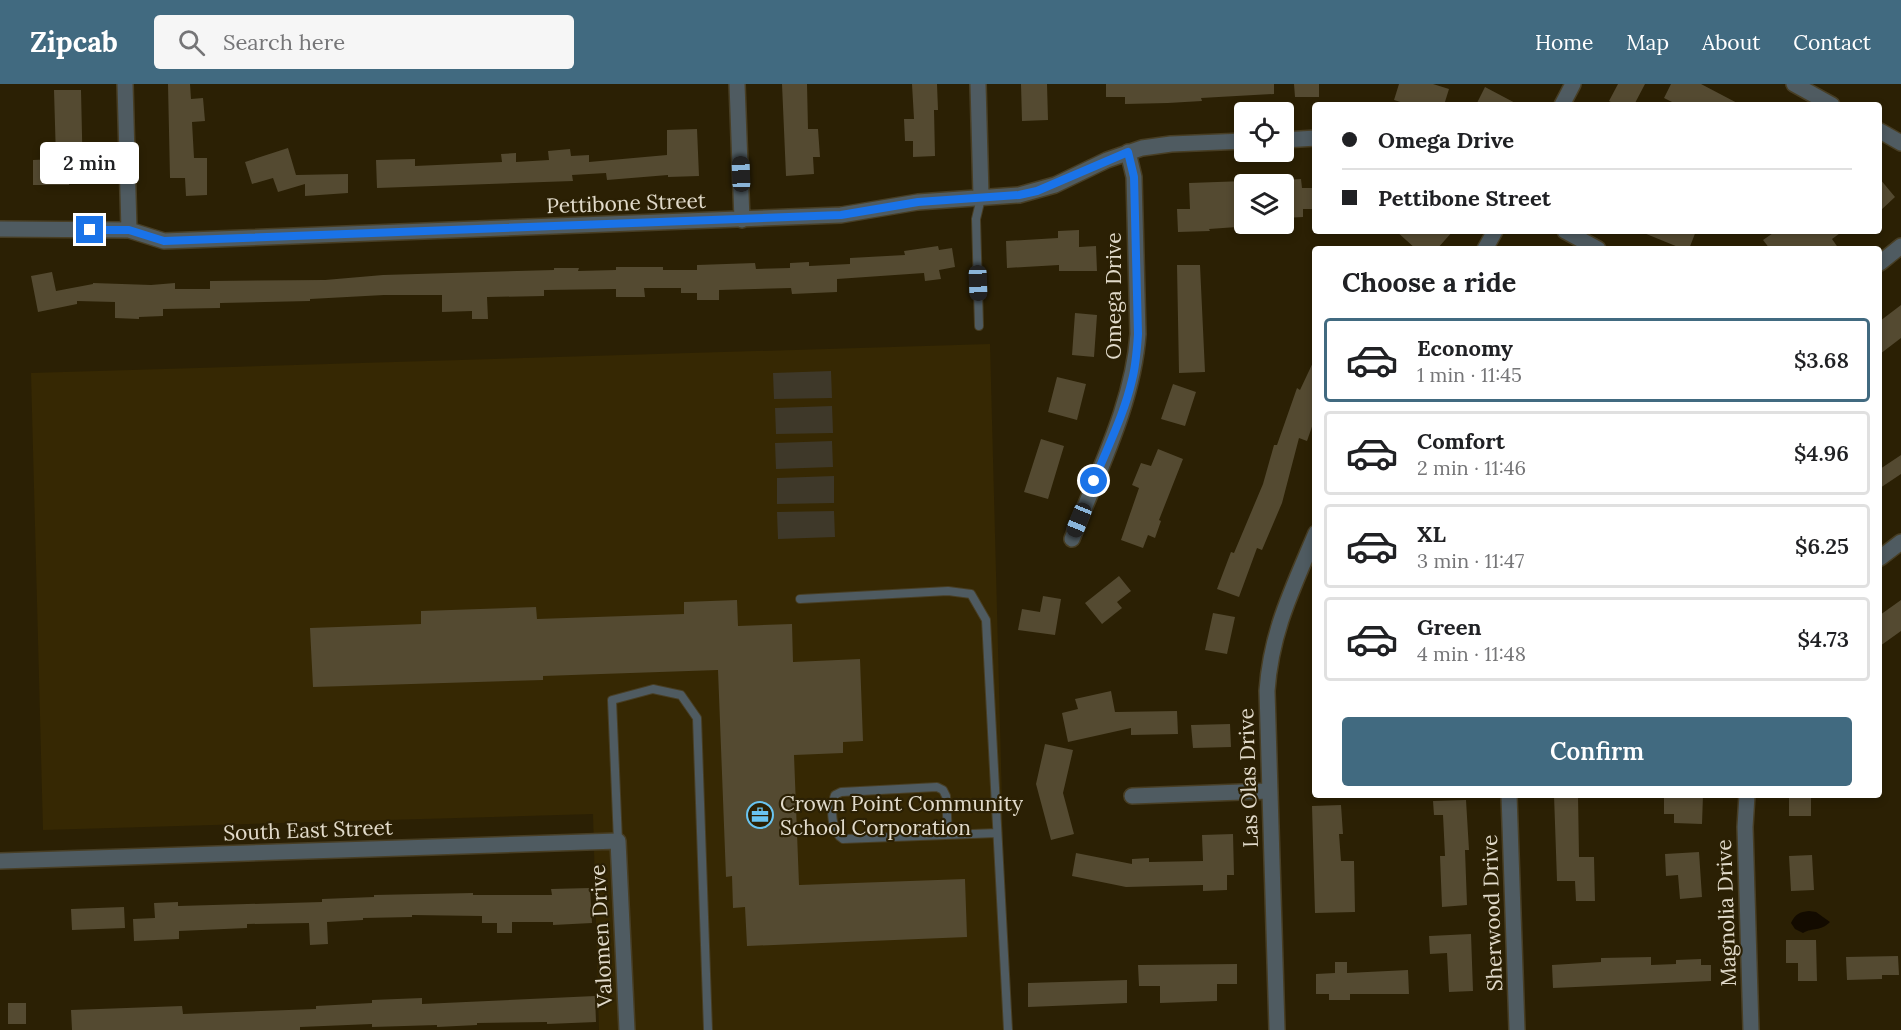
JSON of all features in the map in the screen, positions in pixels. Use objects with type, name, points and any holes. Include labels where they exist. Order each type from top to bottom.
[{"type":"street","points":[[125,84],[129,230]]},
{"type":"street","points":[[737,84],[742,220]]},
{"type":"street","points":[[978,84],[981,196]]},
{"type":"street","points":[[1564,102],[1573,84]]},
{"type":"street","points":[[1794,84],[1827,102]]},
{"type":"street","points":[[1882,132],[1901,143]]},
{"type":"street","points":[[1294,139],[1312,138]]},
{"type":"street","name":"Pettibone Street","points":[[0,229],[129,230],[164,241],[841,215],[918,202],[1019,195],[1037,191],[1128,152],[1157,145],[1234,142]]},
{"type":"street","name":"Omega Drive","points":[[1072,539],[1125,404],[1136,357],[1138,334],[1134,177],[1128,152]]},
{"type":"street","points":[[1570,234],[1592,246]]},
{"type":"street","points":[[1882,261],[1901,246]]},
{"type":"street","points":[[1882,556],[1901,542]]},
{"type":"street","name":"Las Olas Drive","points":[[1277,1030],[1267,691],[1269,665],[1281,618],[1312,543]]},
{"type":"street","points":[[1132,796],[1269,791]]},
{"type":"street","name":"Sherwood Drive","points":[[1509,798],[1517,1030]]},
{"type":"street","name":"Magnolia Drive","points":[[1747,798],[1745,826],[1751,1030]]},
{"type":"street","name":"South East Street","points":[[0,861],[618,841]]},
{"type":"street","name":"Valomen Drive","points":[[618,841],[627,1030]]},
{"type":"lane","points":[[980,326],[976,219],[981,196]]},
{"type":"lane","points":[[800,599],[948,591],[970,594],[986,620],[1008,1030]]},
{"type":"lane","points":[[618,841],[612,700],[653,688],[681,695],[697,718],[708,1030]]},
{"type":"lane","points":[[948,835],[946,796],[943,789],[937,787],[841,792],[835,795],[833,801],[834,830],[837,836],[843,839],[948,835],[998,833]]},
{"type":"shaded area","points":[[990,344],[1008,1030],[599,1030],[593,814],[43,830],[31,373]]},
{"type":"shaded area","points":[[831,371],[832,398],[774,399],[773,373]]},
{"type":"shaded area","points":[[832,406],[833,433],[776,434],[775,408]]},
{"type":"shaded area","points":[[832,441],[833,467],[776,469],[775,443]]},
{"type":"shaded area","points":[[834,476],[834,503],[777,504],[777,478]]},
{"type":"shaded area","points":[[834,511],[835,537],[778,539],[777,512]]},
{"type":"shaded area","points":[[1809,911],[1816,912],[1830,922],[1823,927],[1803,933],[1795,929],[1791,923],[1794,917]]},
{"type":"building","points":[[168,84],[190,84],[191,99],[203,98],[205,121],[192,122],[194,158],[207,158],[207,195],[186,196],[185,178],[170,178]]},
{"type":"building","points":[[782,84],[807,84],[808,129],[818,129],[820,157],[813,157],[814,174],[786,176]]},
{"type":"building","points":[[912,84],[937,84],[938,110],[934,110],[935,156],[913,157],[913,141],[905,141],[904,119],[914,119]]},
{"type":"building","points":[[1021,84],[1047,84],[1048,120],[1022,121]]},
{"type":"building","points":[[1106,84],[1274,84],[1274,94],[1201,98],[1202,101],[1125,104],[1125,97],[1106,97]]},
{"type":"building","points":[[1294,84],[1319,84],[1319,97],[1295,97]]},
{"type":"building","points":[[1399,84],[1433,84],[1449,89],[1445,102],[1394,100]]},
{"type":"building","points":[[1618,84],[1645,84],[1636,102],[1609,101]]},
{"type":"building","points":[[1671,84],[1701,84],[1735,102],[1672,102],[1664,98]]},
{"type":"building","points":[[1485,87],[1513,102],[1478,102]]},
{"type":"building","points":[[54,90],[81,90],[83,180],[69,180],[69,185],[33,185],[33,160],[56,159]]},
{"type":"building","points":[[697,129],[699,176],[668,177],[668,175],[607,180],[606,173],[572,175],[573,181],[377,188],[376,160],[415,159],[415,166],[502,162],[501,154],[516,153],[516,162],[549,160],[548,151],[570,149],[571,156],[589,155],[589,162],[667,155],[667,130]]},
{"type":"building","points":[[288,148],[296,175],[348,174],[348,193],[305,196],[305,184],[278,192],[273,178],[252,184],[245,162]]},
{"type":"building","points":[[1294,179],[1301,179],[1302,188],[1312,188],[1312,209],[1303,209],[1303,217],[1294,217]]},
{"type":"building","points":[[1234,181],[1234,227],[1178,232],[1177,209],[1190,209],[1189,183]]},
{"type":"building","points":[[1882,181],[1895,197],[1882,209]]},
{"type":"building","points":[[1079,230],[1079,247],[1096,246],[1097,271],[1059,271],[1059,265],[1007,268],[1006,241],[1058,238],[1058,231]]},
{"type":"building","points":[[1399,234],[1450,234],[1440,246],[1413,246]]},
{"type":"building","points":[[1646,234],[1695,234],[1690,246],[1676,246]]},
{"type":"building","points":[[1772,234],[1839,234],[1832,239],[1837,246],[1768,246],[1763,240]]},
{"type":"building","points":[[938,246],[939,250],[952,248],[955,267],[939,270],[941,279],[925,281],[924,273],[837,279],[837,292],[792,294],[791,288],[719,290],[719,300],[697,300],[697,293],[681,293],[681,288],[644,288],[645,297],[616,297],[616,289],[544,290],[544,296],[487,297],[488,319],[472,319],[472,311],[442,312],[442,295],[384,295],[310,299],[310,301],[220,303],[220,308],[163,309],[163,316],[139,317],[139,319],[115,318],[115,302],[77,301],[77,304],[38,312],[31,276],[52,272],[56,291],[93,283],[151,285],[175,283],[175,289],[210,289],[210,281],[325,280],[383,275],[554,270],[554,268],[579,268],[578,271],[616,270],[616,267],[697,270],[697,265],[755,263],[756,269],[790,268],[790,263],[809,262],[809,266],[850,264],[850,258],[905,255],[904,251]]},
{"type":"building","points":[[1177,265],[1200,265],[1205,372],[1179,373]]},
{"type":"building","points":[[1901,305],[1901,338],[1882,352],[1882,319]]},
{"type":"building","points":[[1075,313],[1097,315],[1094,357],[1072,355]]},
{"type":"building","points":[[1312,364],[1312,427],[1307,441],[1299,438],[1282,503],[1262,550],[1257,548],[1239,597],[1217,589],[1231,552],[1234,553],[1263,484],[1274,445],[1277,445],[1297,388],[1300,390]]},
{"type":"building","points":[[1057,377],[1086,384],[1077,420],[1048,412]]},
{"type":"building","points":[[1173,384],[1196,392],[1185,426],[1161,419]]},
{"type":"building","points":[[1041,439],[1064,446],[1048,499],[1024,492]]},
{"type":"building","points":[[1158,449],[1183,459],[1159,520],[1161,521],[1155,538],[1148,535],[1143,548],[1121,540],[1139,488],[1132,485],[1141,463],[1151,466]]},
{"type":"building","points":[[1901,455],[1901,474],[1882,487],[1882,468]]},
{"type":"building","points":[[1119,576],[1131,591],[1117,602],[1122,608],[1102,624],[1085,603]]},
{"type":"building","points":[[1043,596],[1061,599],[1055,635],[1018,630],[1022,609],[1040,612]]},
{"type":"building","name":"Crown Point Community School Corporation","points":[[737,600],[738,626],[792,624],[793,662],[860,659],[863,741],[843,742],[843,753],[794,755],[799,885],[965,879],[967,937],[747,946],[745,907],[733,908],[732,876],[726,877],[718,670],[543,676],[543,680],[313,687],[310,628],[421,624],[421,611],[536,607],[537,619],[684,614],[684,602]]},
{"type":"building","points":[[1901,600],[1901,631],[1882,645],[1882,614]]},
{"type":"building","points":[[1213,613],[1235,617],[1227,654],[1205,650]]},
{"type":"building","points":[[1111,691],[1115,712],[1177,711],[1178,734],[1131,735],[1131,728],[1068,742],[1062,713],[1078,709],[1075,699]]},
{"type":"building","points":[[1230,724],[1231,747],[1193,748],[1191,725]]},
{"type":"building","points":[[1045,744],[1073,750],[1063,793],[1074,834],[1051,840],[1036,784]]},
{"type":"building","points":[[1554,798],[1578,798],[1579,857],[1594,857],[1595,901],[1576,901],[1575,881],[1557,881]]},
{"type":"building","points":[[1664,798],[1703,798],[1702,824],[1674,823],[1674,814],[1664,814]]},
{"type":"building","points":[[1789,798],[1811,798],[1811,816],[1789,816]]},
{"type":"building","points":[[1466,800],[1469,850],[1465,850],[1467,905],[1442,907],[1440,856],[1445,856],[1443,815],[1434,815],[1433,801]]},
{"type":"building","points":[[1341,805],[1343,834],[1339,834],[1341,861],[1354,861],[1355,912],[1315,913],[1312,806]]},
{"type":"building","points":[[1233,834],[1234,875],[1227,875],[1227,890],[1203,891],[1203,885],[1126,887],[1072,876],[1076,853],[1132,864],[1132,859],[1149,858],[1149,862],[1203,861],[1202,835]]},
{"type":"building","points":[[1699,852],[1702,897],[1680,899],[1678,875],[1666,876],[1665,854]]},
{"type":"building","points":[[1812,855],[1814,890],[1791,891],[1789,856]]},
{"type":"building","points":[[590,888],[592,923],[553,925],[553,922],[512,922],[512,933],[497,933],[497,923],[482,923],[482,916],[412,915],[412,917],[363,918],[363,920],[327,922],[328,944],[310,945],[309,923],[247,924],[247,928],[179,931],[179,939],[134,941],[133,919],[155,918],[154,903],[178,902],[178,906],[322,902],[322,899],[374,897],[374,895],[473,893],[473,895],[552,895],[551,889]]},
{"type":"building","points":[[124,907],[125,928],[72,930],[71,909]]},
{"type":"building","points":[[1471,934],[1473,991],[1449,992],[1447,953],[1430,954],[1429,936]]},
{"type":"building","points":[[1786,940],[1816,940],[1817,981],[1798,981],[1798,963],[1786,963]]},
{"type":"building","points":[[1898,956],[1899,975],[1882,975],[1882,979],[1847,980],[1846,957]]},
{"type":"building","points":[[1651,957],[1651,965],[1676,964],[1676,960],[1701,959],[1701,965],[1711,965],[1711,981],[1553,988],[1552,965],[1601,962],[1601,958]]},
{"type":"building","points":[[1335,962],[1347,962],[1347,973],[1408,970],[1409,994],[1350,994],[1350,1000],[1329,1000],[1329,994],[1316,994],[1316,974],[1335,973]]},
{"type":"building","points":[[1237,964],[1237,984],[1217,984],[1217,1001],[1160,1003],[1160,986],[1139,986],[1138,965]]},
{"type":"building","points":[[1127,980],[1127,1003],[1028,1007],[1028,983]]},
{"type":"building","points":[[595,996],[596,1022],[477,1023],[477,1025],[437,1027],[437,1025],[372,1027],[372,1024],[300,1027],[300,1030],[72,1030],[71,1010],[182,1006],[183,1014],[316,1009],[316,1006],[372,1003],[372,1000],[422,998],[422,1004]]},
{"type":"building","points":[[8,1003],[26,1003],[26,1024],[8,1024]]},
{"type":"place","name":"Crown Point Community School Corporation","points":[[760,815]]},
{"type":"route","points":[[90,230],[129,230],[164,241],[841,215],[918,202],[1019,195],[1054,185],[1128,152],[1134,177],[1138,334],[1136,357],[1125,404],[1094,481]]}]
